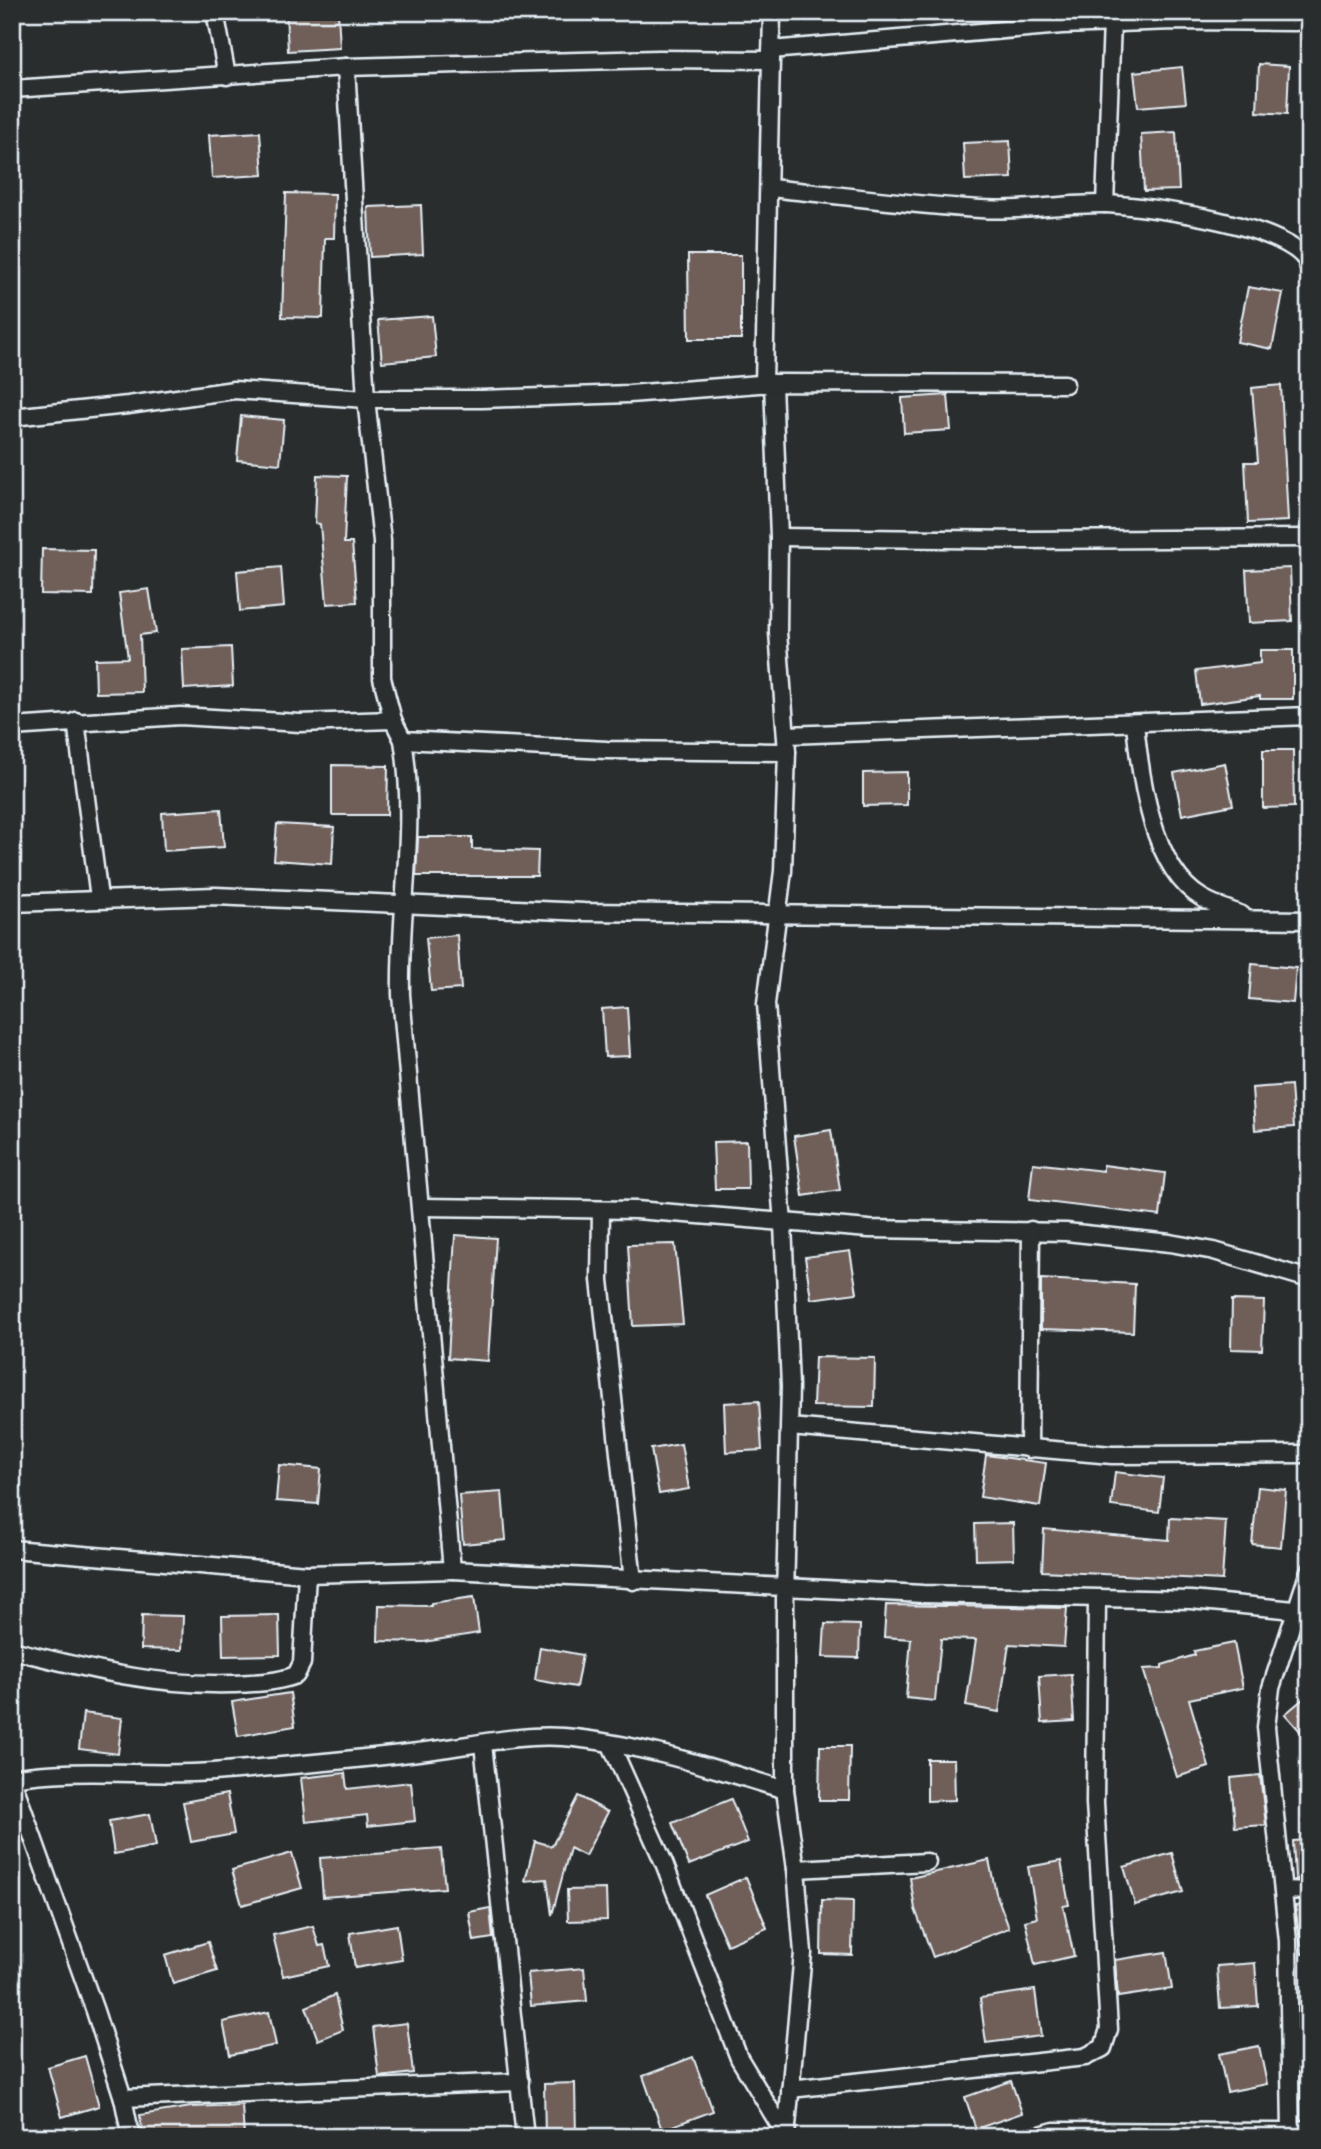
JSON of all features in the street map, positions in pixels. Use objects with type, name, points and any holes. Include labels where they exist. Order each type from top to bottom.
[{"type":"street","points":[[215,12],[227,76]]},
{"type":"street","points":[[772,12],[769,383],[779,537],[778,632],[787,735],[787,816],[766,1004],[783,1224],[790,1427],[785,1585],[785,1790],[796,1869],[803,1953],[786,2136]]},
{"type":"street","points":[[12,89],[346,67],[771,55],[1112,22],[1296,22]]},
{"type":"street","points":[[1105,204],[1112,22]]},
{"type":"street","points":[[346,67],[366,399],[382,541],[382,678],[393,720],[403,740],[410,793],[401,995],[452,1570]]},
{"type":"street","points":[[769,188],[988,209],[1105,204],[1161,208],[1205,217],[1280,241],[1308,263]]},
{"type":"street","points":[[12,417],[234,390],[366,399],[629,394],[769,383],[1065,384]]},
{"type":"street","points":[[779,537],[983,540],[1309,538]]},
{"type":"street","points":[[12,727],[180,716],[300,723],[393,720]]},
{"type":"street","points":[[787,735],[1309,716]]},
{"type":"street","points":[[76,721],[99,898]]},
{"type":"street","points":[[1135,723],[1138,757],[1153,821],[1169,863],[1184,884],[1201,898],[1250,919]]},
{"type":"street","points":[[403,740],[607,750],[787,752]]},
{"type":"street","points":[[12,903],[215,896],[584,912],[778,912],[1309,920]]},
{"type":"street","points":[[421,1208],[601,1210],[869,1229],[1031,1230],[1170,1243],[1214,1251],[1309,1279]]},
{"type":"street","points":[[601,1210],[600,1280],[633,1581]]},
{"type":"street","points":[[1029,1449],[1031,1230]]},
{"type":"street","points":[[790,1427],[1029,1449],[1140,1456],[1309,1454]]},
{"type":"street","points":[[12,1549],[307,1574],[452,1570],[923,1594],[1191,1600],[1294,1610]]},
{"type":"street","points":[[1291,2132],[1288,1941],[1266,1727],[1271,1688],[1294,1610],[1309,1571]]},
{"type":"street","points":[[12,1650],[151,1682],[197,1685],[282,1680],[296,1675],[302,1663],[307,1574]]},
{"type":"street","points":[[790,2089],[1085,2057],[1103,2048],[1109,2029],[1096,1803],[1097,1599]]},
{"type":"street","points":[[131,2137],[123,2098],[12,1778],[54,1773],[198,1773],[484,1744],[512,1737],[538,1736],[611,1745],[686,1761],[785,1790]]},
{"type":"street","points":[[484,1744],[525,2137]]},
{"type":"street","points":[[611,1745],[668,1873],[739,2058],[786,2136]]},
{"type":"street","points":[[796,1869],[927,1862]]},
{"type":"street","points":[[1283,1890],[1309,1892]]},
{"type":"street","points":[[123,2098],[520,2082]]},
{"type":"street","points":[[1032,2137],[1054,2132],[1291,2132],[1309,2128]]},
{"type":"building","points":[[286,12],[338,12],[340,48],[288,51]]},
{"type":"building","points":[[1259,64],[1289,66],[1287,114],[1257,112]]},
{"type":"building","points":[[1182,67],[1186,103],[1138,107],[1134,72]]},
{"type":"building","points":[[260,132],[263,175],[212,178],[209,135]]},
{"type":"building","points":[[1176,132],[1179,190],[1144,191],[1141,134]]},
{"type":"building","points":[[1010,141],[1012,178],[965,180],[963,143]]},
{"type":"building","points":[[286,193],[335,194],[334,238],[325,238],[323,318],[282,317]]},
{"type":"building","points":[[421,205],[423,254],[370,257],[368,207]]},
{"type":"building","points":[[688,255],[741,255],[741,339],[689,339]]},
{"type":"building","points":[[1248,287],[1283,293],[1272,349],[1237,342]]},
{"type":"building","points":[[432,316],[436,357],[382,362],[378,320]]},
{"type":"building","points":[[1281,385],[1288,521],[1248,523],[1245,462],[1258,462],[1252,388]]},
{"type":"building","points":[[948,395],[951,430],[904,433],[902,398]]},
{"type":"building","points":[[241,416],[284,420],[280,464],[237,460]]},
{"type":"building","points":[[317,475],[347,476],[344,543],[352,543],[357,602],[327,604],[320,524],[315,523]]},
{"type":"building","points":[[42,549],[94,550],[93,595],[41,594]]},
{"type":"building","points":[[281,567],[284,607],[240,611],[237,571]]},
{"type":"building","points":[[1290,568],[1292,621],[1249,623],[1246,570]]},
{"type":"building","points":[[149,589],[156,633],[140,635],[142,692],[96,693],[95,659],[128,658],[119,593]]},
{"type":"building","points":[[231,647],[233,686],[184,689],[182,649]]},
{"type":"building","points":[[1260,650],[1293,650],[1293,699],[1260,699],[1260,696],[1200,704],[1196,671],[1260,663]]},
{"type":"building","points":[[1263,750],[1293,750],[1294,807],[1263,808]]},
{"type":"building","points":[[1225,763],[1233,805],[1182,815],[1174,773]]},
{"type":"building","points":[[332,765],[388,766],[387,815],[332,815]]},
{"type":"building","points":[[907,772],[907,805],[863,806],[863,773]]},
{"type":"building","points":[[221,809],[224,847],[164,851],[162,813]]},
{"type":"building","points":[[277,824],[334,827],[332,864],[274,860]]},
{"type":"building","points":[[418,837],[472,837],[472,849],[538,851],[537,876],[416,876]]},
{"type":"building","points":[[457,935],[461,989],[431,991],[426,938]]},
{"type":"building","points":[[1252,964],[1296,968],[1293,1003],[1249,999]]},
{"type":"building","points":[[627,1007],[630,1056],[605,1057],[602,1009]]},
{"type":"building","points":[[1291,1085],[1294,1127],[1255,1130],[1252,1088]]},
{"type":"building","points":[[831,1130],[840,1190],[803,1196],[794,1136]]},
{"type":"building","points":[[747,1141],[748,1189],[715,1189],[713,1142]]},
{"type":"building","points":[[1033,1163],[1103,1171],[1103,1165],[1165,1173],[1160,1216],[1029,1200]]},
{"type":"building","points":[[455,1235],[496,1238],[488,1361],[448,1358]]},
{"type":"building","points":[[675,1244],[683,1324],[633,1326],[628,1245]]},
{"type":"building","points":[[850,1251],[857,1293],[811,1299],[805,1257]]},
{"type":"building","points":[[1041,1279],[1135,1284],[1133,1332],[1041,1329]]},
{"type":"building","points":[[1232,1300],[1264,1301],[1262,1350],[1231,1349]]},
{"type":"building","points":[[815,1357],[875,1358],[874,1407],[813,1406]]},
{"type":"building","points":[[759,1401],[762,1450],[726,1452],[724,1403]]},
{"type":"building","points":[[681,1444],[689,1489],[659,1494],[651,1449]]},
{"type":"building","points":[[986,1455],[1046,1463],[1040,1506],[980,1497]]},
{"type":"building","points":[[279,1465],[321,1469],[318,1504],[276,1501]]},
{"type":"building","points":[[1115,1472],[1163,1478],[1159,1512],[1111,1506]]},
{"type":"building","points":[[1258,1487],[1286,1490],[1281,1547],[1252,1544]]},
{"type":"building","points":[[502,1492],[506,1540],[463,1544],[459,1495]]},
{"type":"building","points":[[1170,1518],[1226,1521],[1222,1580],[1042,1571],[1044,1529],[1169,1540]]},
{"type":"building","points":[[1013,1523],[1014,1559],[976,1560],[975,1524]]},
{"type":"building","points":[[474,1597],[479,1633],[424,1642],[378,1641],[379,1605],[431,1606],[431,1603]]},
{"type":"building","points":[[886,1605],[1067,1608],[1064,1647],[1009,1644],[999,1712],[966,1706],[976,1640],[941,1639],[935,1701],[906,1698],[911,1639],[884,1637]]},
{"type":"building","points":[[142,1615],[183,1616],[182,1650],[141,1649]]},
{"type":"building","points":[[279,1615],[280,1655],[223,1656],[222,1616]]},
{"type":"building","points":[[825,1624],[860,1625],[859,1658],[823,1657]]},
{"type":"building","points":[[1234,1643],[1243,1688],[1189,1699],[1209,1767],[1177,1777],[1143,1669],[1162,1668],[1162,1665],[1195,1655],[1194,1651]]},
{"type":"building","points":[[540,1647],[582,1655],[576,1687],[535,1680]]},
{"type":"building","points":[[1071,1674],[1074,1721],[1042,1723],[1039,1676]]},
{"type":"building","points":[[290,1693],[295,1726],[238,1736],[232,1702]]},
{"type":"building","points":[[1309,1694],[1309,1741],[1285,1714]]},
{"type":"building","points":[[83,1713],[122,1718],[118,1754],[79,1749]]},
{"type":"building","points":[[820,1746],[850,1746],[849,1800],[819,1800]]},
{"type":"building","points":[[927,1759],[954,1759],[955,1800],[927,1801]]},
{"type":"building","points":[[345,1773],[347,1789],[411,1782],[415,1821],[368,1826],[367,1815],[306,1822],[301,1778]]},
{"type":"building","points":[[1260,1775],[1266,1825],[1235,1827],[1231,1778]]},
{"type":"building","points":[[227,1794],[234,1834],[191,1842],[183,1802]]},
{"type":"building","points":[[578,1796],[608,1812],[585,1856],[570,1848],[552,1915],[547,1879],[525,1881],[535,1841],[552,1846]]},
{"type":"building","points":[[731,1799],[748,1842],[689,1865],[672,1823]]},
{"type":"building","points":[[150,1814],[156,1846],[114,1854],[109,1821]]},
{"type":"building","points":[[1309,1840],[1309,1878],[1295,1879],[1293,1841]]},
{"type":"building","points":[[441,1849],[445,1888],[323,1897],[320,1858]]},
{"type":"building","points":[[292,1853],[302,1888],[242,1905],[232,1870]]},
{"type":"building","points":[[1172,1853],[1183,1892],[1135,1905],[1124,1867]]},
{"type":"building","points":[[989,1860],[996,1893],[1009,1928],[933,1957],[915,1909],[910,1878]]},
{"type":"building","points":[[1061,1861],[1069,1905],[1063,1906],[1074,1956],[1035,1965],[1025,1921],[1037,1918],[1028,1867]]},
{"type":"building","points":[[746,1877],[767,1928],[727,1945],[705,1895]]},
{"type":"building","points":[[606,1889],[607,1920],[568,1921],[567,1890]]},
{"type":"building","points":[[822,1900],[853,1901],[852,1955],[821,1954]]},
{"type":"building","points":[[1309,1904],[1309,1953],[1302,1954],[1295,1906]]},
{"type":"building","points":[[490,1908],[493,1938],[474,1941],[469,1912]]},
{"type":"building","points":[[397,1925],[402,1960],[355,1968],[350,1933]]},
{"type":"building","points":[[313,1926],[319,1946],[324,1945],[329,1966],[283,1976],[273,1935]]},
{"type":"building","points":[[208,1942],[217,1971],[173,1984],[165,1955]]},
{"type":"building","points":[[1166,1952],[1172,1989],[1118,1997],[1115,1960]]},
{"type":"building","points":[[1255,1963],[1258,2006],[1220,2008],[1217,1966]]},
{"type":"building","points":[[584,1968],[587,2001],[531,2006],[528,1973]]},
{"type":"building","points":[[1035,1990],[1041,2036],[986,2043],[980,1998]]},
{"type":"building","points":[[335,1995],[343,2030],[318,2040],[306,2007]]},
{"type":"building","points":[[269,2012],[276,2045],[230,2055],[223,2022]]},
{"type":"building","points":[[407,2023],[413,2073],[379,2077],[373,2027]]},
{"type":"building","points":[[1259,2046],[1267,2084],[1227,2092],[1219,2054]]},
{"type":"building","points":[[85,2056],[99,2106],[62,2117],[48,2067]]},
{"type":"building","points":[[693,2057],[713,2111],[662,2130],[643,2076]]},
{"type":"building","points":[[1011,2081],[1022,2113],[976,2129],[965,2097]]},
{"type":"building","points":[[575,2083],[576,2137],[545,2137],[544,2084]]},
{"type":"building","points":[[242,2105],[244,2137],[143,2137],[140,2115],[191,2107]]}]
